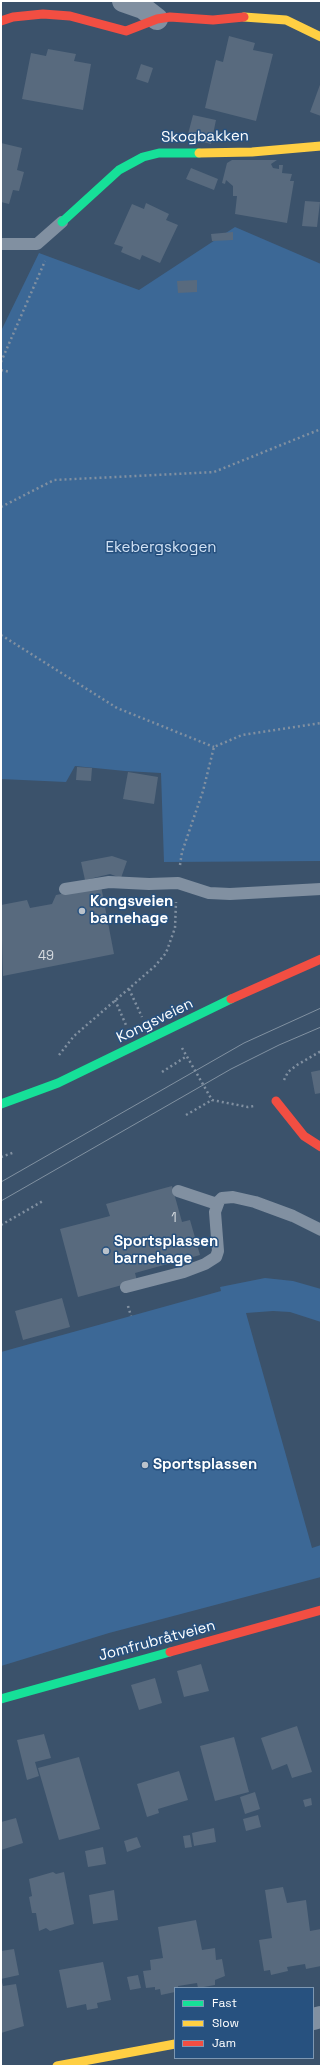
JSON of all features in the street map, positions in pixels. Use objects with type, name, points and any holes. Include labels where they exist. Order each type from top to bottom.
[{"type":"street","points":[[123,1],[142,8],[157,19]]},
{"type":"street","points":[[1,21],[13,17],[43,14],[70,16],[126,31],[157,19],[170,18],[213,20],[239,17],[264,17],[286,20],[321,37]]},
{"type":"street","name":"Skogbakken","points":[[62,222],[119,170],[143,157],[159,153],[252,152],[321,146]]},
{"type":"street","name":"Kongsveien","points":[[1,1104],[58,1084],[244,993],[321,959]]},
{"type":"street","points":[[276,1101],[304,1136],[321,1147]]},
{"type":"street","name":"Jomfrubråtveien","points":[[1,1699],[321,1610]]},
{"type":"street","points":[[57,2066],[174,2044]]},
{"type":"lane","name":"Skogbakken","points":[[1,244],[37,244],[62,222]]},
{"type":"lane","points":[[65,889],[109,882],[148,884],[178,883],[209,893],[230,894],[321,889]]},
{"type":"lane","points":[[178,1191],[217,1204]]},
{"type":"lane","points":[[126,1287],[184,1272],[205,1264],[216,1257],[218,1251],[216,1225],[217,1204],[222,1198],[227,1197],[255,1202],[293,1216],[321,1230]]},
{"type":"path","points":[[1,362],[46,260]]},
{"type":"path","points":[[1,370],[10,372]]},
{"type":"path","points":[[1,507],[54,480],[214,472],[321,429]]},
{"type":"path","points":[[1,635],[117,708],[214,747],[242,735],[321,723]]},
{"type":"path","points":[[55,1060],[74,1036],[129,989],[166,953],[172,941],[175,928],[182,852],[203,791],[214,747]]},
{"type":"path","points":[[129,989],[142,1018]]},
{"type":"path","points":[[116,1000],[127,1025]]},
{"type":"path","points":[[182,1047],[212,1100]]},
{"type":"path","points":[[186,1115],[212,1100],[248,1107],[276,1101],[288,1072],[321,1052]]},
{"type":"path","points":[[162,1072],[187,1056]]},
{"type":"path","points":[[1,1157],[15,1152]]},
{"type":"path","points":[[1,1224],[43,1201]]},
{"type":"green space","name":"Ekebergskogen","points":[[235,227],[321,264],[321,861],[164,862],[161,773],[75,766],[66,782],[1,779],[1,331],[39,253],[139,290]]},
{"type":"green space","name":"Sportsplassen","points":[[265,1278],[293,1281],[321,1289],[321,1322],[290,1312],[273,1311],[246,1313],[312,1548],[321,1545],[321,1577],[109,1633],[1,1666],[1,1352],[221,1291],[220,1287]]},
{"type":"building","points":[[229,36],[255,43],[253,50],[273,54],[256,121],[205,108],[216,60],[223,62]]},
{"type":"building","points":[[48,49],[76,54],[74,61],[91,64],[83,110],[22,99],[31,53],[46,56]]},
{"type":"building","points":[[141,64],[153,68],[148,83],[136,79]]},
{"type":"building","points":[[321,82],[321,116],[310,112]]},
{"type":"building","points":[[193,115],[216,120],[211,144],[187,138]]},
{"type":"building","points":[[1,143],[22,148],[17,170],[24,172],[19,191],[13,190],[9,204],[1,202]]},
{"type":"building","points":[[232,160],[277,160],[271,164],[273,168],[279,169],[279,165],[283,165],[282,173],[292,174],[290,181],[294,181],[287,223],[235,214],[237,196],[233,196],[233,186],[226,180],[225,184],[222,183],[227,163]]},
{"type":"building","points":[[191,168],[218,179],[214,190],[186,179]]},
{"type":"building","points":[[305,201],[320,202],[317,227],[302,226]]},
{"type":"building","points":[[146,203],[169,214],[166,220],[178,225],[160,263],[142,255],[140,260],[121,252],[123,247],[114,244],[132,204],[144,209]]},
{"type":"building","points":[[233,232],[233,240],[212,241],[211,234]]},
{"type":"building","points":[[197,280],[197,292],[178,293],[177,281]]},
{"type":"building","points":[[77,767],[92,768],[91,781],[76,780]]},
{"type":"building","points":[[128,772],[158,777],[154,804],[123,799]]},
{"type":"building","points":[[112,856],[127,861],[121,878],[110,874],[85,880],[81,862]]},
{"type":"building","points":[[101,886],[114,954],[3,976],[1,905],[27,900],[30,908],[52,904],[56,895]]},
{"type":"building","points":[[321,1070],[321,1093],[315,1094],[311,1072]]},
{"type":"building","points":[[172,1186],[182,1222],[190,1220],[200,1255],[135,1273],[137,1281],[78,1297],[60,1229],[110,1216],[106,1204]]},
{"type":"building","points":[[62,1298],[70,1327],[23,1340],[15,1311]]},
{"type":"building","points":[[201,1664],[209,1691],[184,1697],[177,1671]]},
{"type":"building","points":[[155,1678],[162,1703],[139,1710],[131,1685]]},
{"type":"building","points":[[297,1726],[312,1772],[292,1778],[287,1764],[272,1770],[261,1738]]},
{"type":"building","points":[[44,1734],[51,1758],[35,1762],[39,1776],[27,1780],[17,1740]]},
{"type":"building","points":[[234,1737],[249,1792],[215,1801],[200,1746]]},
{"type":"building","points":[[79,1757],[100,1829],[59,1840],[38,1768]]},
{"type":"building","points":[[179,1771],[188,1800],[158,1809],[159,1813],[147,1817],[137,1784]]},
{"type":"building","points":[[255,1792],[260,1809],[245,1814],[240,1797]]},
{"type":"building","points":[[311,1798],[312,1805],[305,1807],[303,1800]]},
{"type":"building","points":[[258,1815],[261,1827],[246,1831],[243,1819]]},
{"type":"building","points":[[16,1818],[23,1843],[1,1850],[1,1822]]},
{"type":"building","points":[[214,1828],[216,1842],[194,1846],[192,1833]]},
{"type":"building","points":[[190,1835],[192,1847],[185,1848],[183,1836]]},
{"type":"building","points":[[137,1837],[141,1847],[127,1852],[124,1841]]},
{"type":"building","points":[[103,1847],[106,1864],[88,1867],[85,1851]]},
{"type":"building","points":[[53,1872],[56,1874],[64,1872],[74,1924],[50,1931],[46,1928],[39,1931],[36,1913],[32,1913],[29,1897],[32,1896],[29,1879]]},
{"type":"building","points":[[283,1887],[287,1903],[306,1900],[310,1931],[321,1929],[321,1966],[306,1969],[305,1964],[287,1967],[288,1971],[271,1975],[270,1970],[264,1971],[259,1940],[272,1938],[265,1890]]},
{"type":"building","points":[[114,1890],[118,1920],[93,1924],[89,1895]]},
{"type":"building","points":[[196,1920],[202,1950],[215,1948],[216,1960],[222,1959],[225,1976],[215,1980],[215,1985],[198,1987],[197,1983],[178,1986],[174,1987],[174,1992],[161,1995],[160,1989],[155,1990],[155,1987],[146,1988],[143,1971],[151,1970],[150,1960],[163,1958],[158,1927]]},
{"type":"building","points":[[14,1949],[19,1975],[1,1979],[1,1951]]},
{"type":"building","points":[[103,1962],[111,2000],[97,2003],[98,2008],[87,2010],[86,2004],[67,2008],[59,1970]]},
{"type":"building","points":[[138,1975],[141,1988],[130,1990],[127,1977]]},
{"type":"building","points":[[1,1979],[3,1986],[16,1984],[24,2026],[1,2033]]},
{"type":"tram line","points":[[1,1182],[244,1043],[321,1008]]},
{"type":"tram line","points":[[1,1201],[231,1069],[279,1045],[321,1027]]},
{"type":"traffic: fast","points":[[62,222],[119,170],[143,157],[159,153],[199,153]]},
{"type":"traffic: fast","points":[[1,1104],[58,1083],[231,999]]},
{"type":"traffic: fast","points":[[1,1699],[170,1652]]},
{"type":"traffic: slow","points":[[244,17],[286,20],[321,37]]},
{"type":"traffic: slow","points":[[199,153],[252,152],[321,146]]},
{"type":"traffic: slow","points":[[57,2066],[174,2044]]},
{"type":"traffic: jam","points":[[1,21],[13,17],[43,14],[70,16],[126,31],[157,19],[170,17],[213,20],[244,17]]},
{"type":"traffic: jam","points":[[231,999],[321,959]]},
{"type":"traffic: jam","points":[[276,1101],[304,1136],[321,1147]]},
{"type":"traffic: jam","points":[[170,1652],[321,1610]]},
{"type":"place","name":"Kongsveien barnehage","points":[[82,911]]},
{"type":"place","name":"Sportsplassen barnehage","points":[[106,1251]]},
{"type":"place","name":"Sportsplassen","points":[[145,1465]]}]
